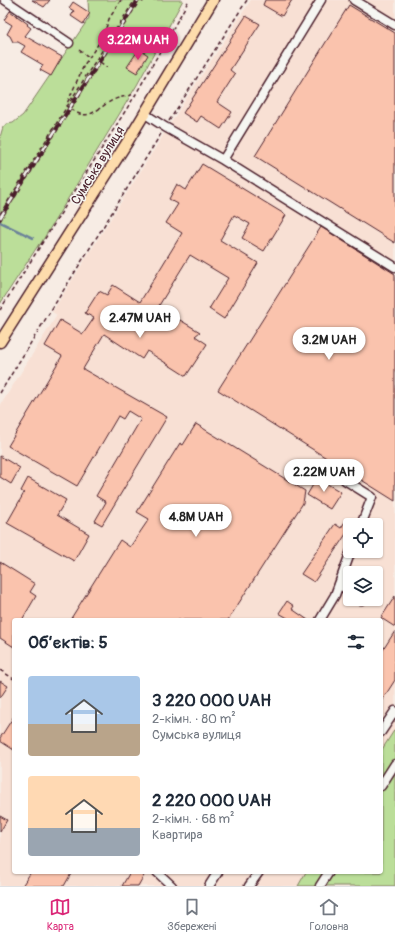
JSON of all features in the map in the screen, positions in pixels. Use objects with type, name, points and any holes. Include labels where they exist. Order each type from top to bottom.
[{"type":"main road","name":"Сумська вулиця","points":[[0,342],[144,114],[213,0]]},
{"type":"street","points":[[5,0],[69,42]]},
{"type":"street","points":[[223,160],[321,0]]},
{"type":"street","points":[[354,0],[395,25]]},
{"type":"street","points":[[144,114],[223,160],[395,267]]},
{"type":"street","points":[[345,480],[372,497],[364,518]]},
{"type":"street","points":[[324,618],[335,595],[349,558]]},
{"type":"street","points":[[339,584],[343,587]]},
{"type":"street","points":[[383,729],[395,711]]},
{"type":"street","points":[[383,783],[395,764]]},
{"type":"street","points":[[159,874],[172,886]]},
{"type":"street","points":[[209,886],[217,874]]},
{"type":"street","points":[[249,886],[258,874]]},
{"type":"street","points":[[320,886],[328,874]]},
{"type":"path","points":[[66,106],[75,84],[89,57],[103,37],[112,14],[121,0]]},
{"type":"path","points":[[0,214],[66,106],[135,0]]},
{"type":"path","points":[[0,221],[140,0],[145,3]]},
{"type":"path","points":[[0,310],[136,94],[189,0]]},
{"type":"path","points":[[0,393],[165,127],[247,0]]},
{"type":"path","points":[[79,50],[89,57]]},
{"type":"path","points":[[100,62],[107,67]]},
{"type":"path","points":[[66,106],[75,114],[90,114],[113,100],[136,94]]},
{"type":"path","points":[[0,670],[12,678]]},
{"type":"shaded area","points":[[251,0],[395,0],[395,796],[383,816],[383,618],[12,618],[12,874],[347,874],[339,886],[0,886],[0,406],[57,315],[52,312],[186,99]]},
{"type":"green space","points":[[88,0],[183,0],[137,85],[38,248],[39,244],[0,304],[0,137],[3,127],[7,124],[13,123],[23,115],[89,18]]},
{"type":"green space","points":[[395,729],[395,886],[298,886],[305,874],[383,874],[383,748]]},
{"type":"building","points":[[32,0],[50,0],[44,7]]},
{"type":"building","points":[[265,0],[292,0],[282,16],[263,5]]},
{"type":"building","points":[[73,2],[90,13],[83,24],[71,16],[74,11],[69,8]]},
{"type":"building","points":[[349,5],[395,33],[395,243],[255,156]]},
{"type":"building","points":[[10,11],[28,24],[27,25],[31,28],[25,36],[62,57],[51,76],[40,70],[43,65],[21,52],[25,46],[18,42],[13,42],[7,34],[12,25],[4,20]]},
{"type":"building","points":[[246,16],[260,24],[230,70],[235,74],[217,102],[232,112],[221,129],[201,116],[197,122],[183,113]]},
{"type":"building","points":[[139,49],[148,55],[137,73],[127,67]]},
{"type":"building","points":[[202,164],[286,215],[264,251],[242,238],[250,224],[234,215],[220,240],[258,263],[224,319],[209,309],[228,278],[190,255],[155,312],[173,323],[177,324],[180,320],[200,332],[195,336],[207,344],[186,376],[147,351],[142,359],[104,334],[83,369],[167,417],[102,525],[95,521],[106,502],[96,496],[141,419],[128,411],[123,419],[118,416],[77,486],[8,446],[62,356],[45,346],[60,320],[83,334],[94,318],[85,313],[99,291],[107,295],[113,285],[140,302],[182,233],[166,223],[178,204],[169,199],[177,184],[186,190]]},
{"type":"building","points":[[321,227],[395,274],[395,501],[218,390]]},
{"type":"building","points":[[196,424],[305,491],[303,503],[229,618],[71,618],[120,540],[130,547],[149,519],[137,512],[180,443],[183,445]]},
{"type":"building","points":[[0,456],[20,468],[11,484],[0,477]]},
{"type":"building","points":[[28,478],[66,500],[57,515],[89,534],[74,561],[7,523],[24,493],[21,491]]},
{"type":"building","points":[[317,478],[341,492],[330,509],[307,495]]},
{"type":"building","points":[[335,524],[341,528],[343,525],[343,538],[314,582],[301,574]]},
{"type":"building","points":[[0,562],[35,584],[30,592],[36,596],[23,618],[12,618],[12,646],[0,638]]},
{"type":"building","points":[[395,596],[395,627],[381,618]]},
{"type":"building","points":[[287,601],[294,606],[292,609],[305,618],[288,618],[279,613]]},
{"type":"building","points":[[395,631],[395,680],[383,699],[383,650]]},
{"type":"building","points":[[0,681],[8,686],[0,698]]},
{"type":"building","points":[[12,719],[12,749],[0,741],[0,738]]},
{"type":"building","points":[[0,816],[7,820],[0,832]]},
{"type":"building","points":[[30,874],[71,874],[64,886],[22,886]]},
{"type":"building","points":[[129,874],[145,874],[138,886],[122,886]]},
{"type":"waterway","points":[[0,222],[33,238]]},
{"type":"railway","points":[[0,218],[138,0]]}]
